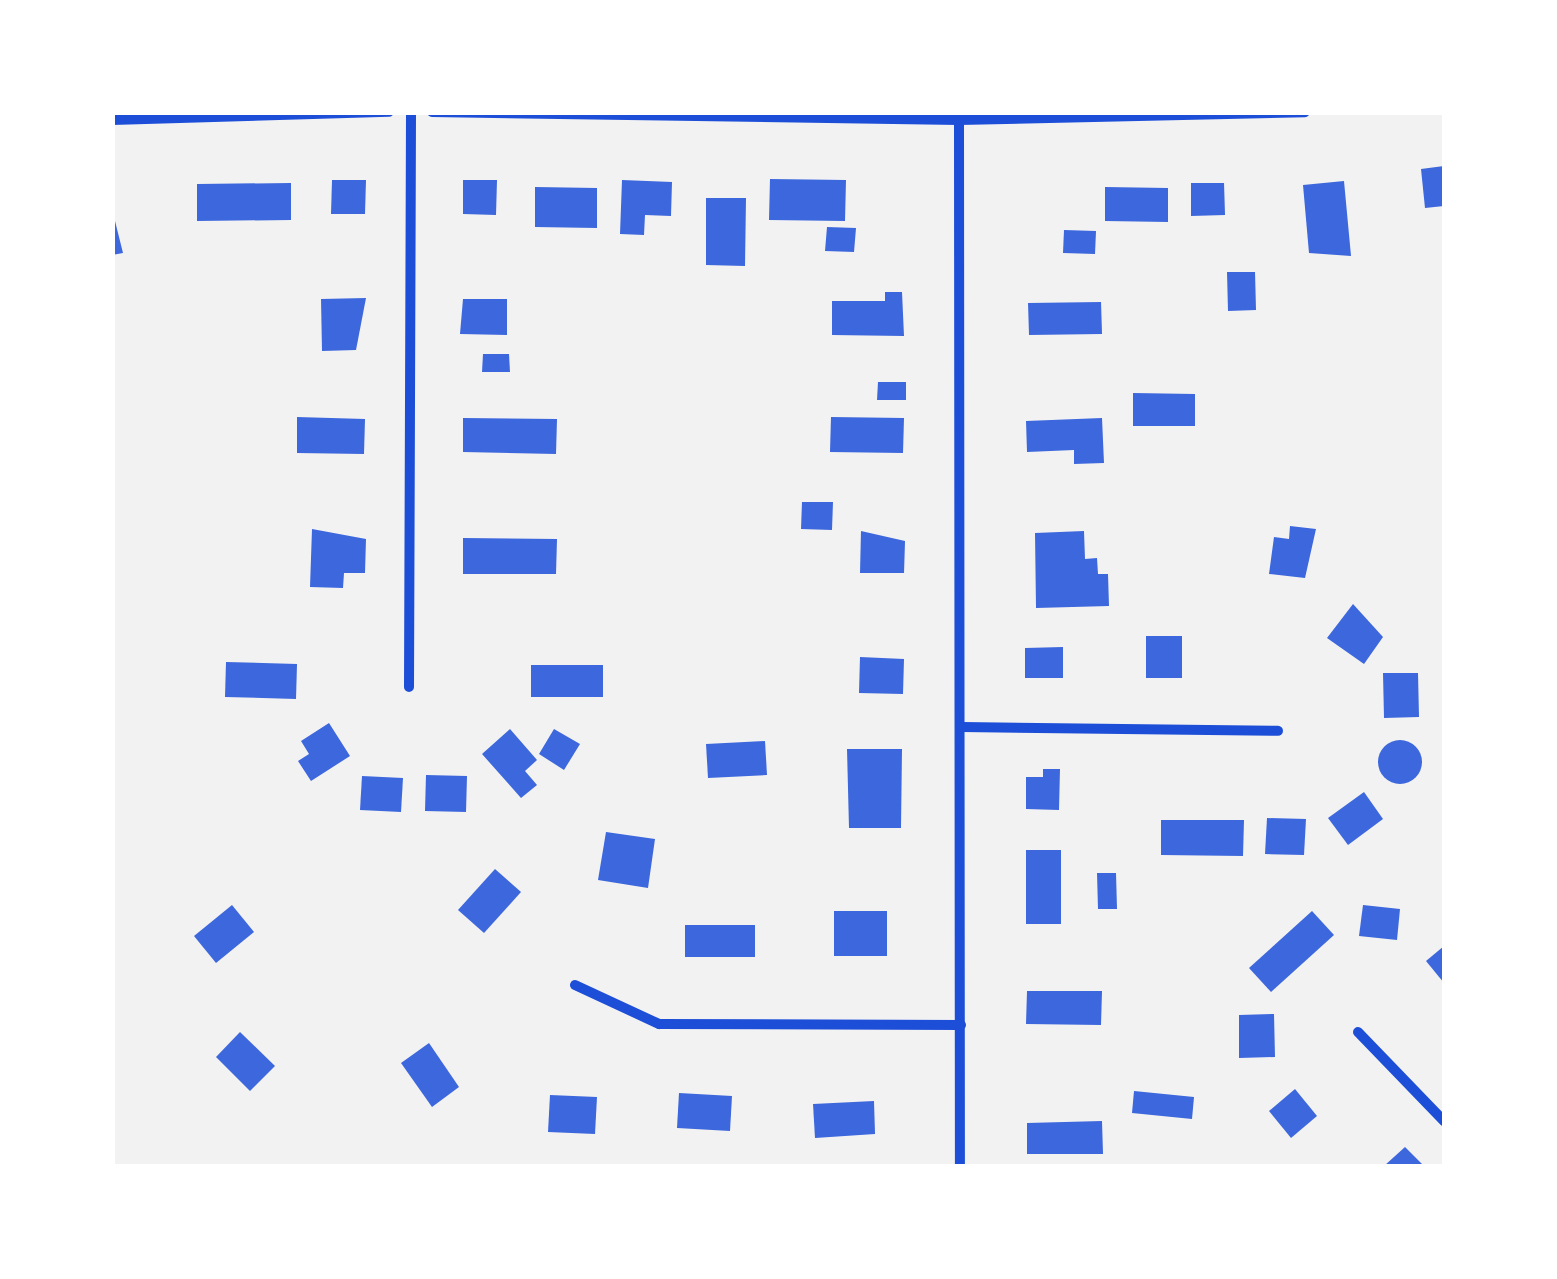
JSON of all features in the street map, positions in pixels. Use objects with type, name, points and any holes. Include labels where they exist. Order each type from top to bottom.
[{"type":"street","points":[[112,120],[138,114],[389,112]]},
{"type":"street","points":[[410,688],[411,112]]},
{"type":"street","points":[[432,112],[959,120],[1305,112]]},
{"type":"street","points":[[959,120],[960,1166]]},
{"type":"street","points":[[962,727],[1278,732]]},
{"type":"street","points":[[575,984],[659,1024],[961,1025]]},
{"type":"street","points":[[1358,1032],[1444,1121]]},
{"type":"building","points":[[1444,166],[1444,206],[1425,208],[1421,169]]},
{"type":"building","points":[[770,179],[846,180],[845,221],[769,220]]},
{"type":"building","points":[[332,180],[366,180],[365,214],[331,214]]},
{"type":"building","points":[[463,180],[497,180],[496,215],[463,214]]},
{"type":"building","points":[[622,180],[672,182],[671,216],[645,215],[644,235],[620,234]]},
{"type":"building","points":[[1344,181],[1351,256],[1309,253],[1303,185]]},
{"type":"building","points":[[291,183],[291,220],[197,221],[197,184]]},
{"type":"building","points":[[1191,183],[1224,183],[1225,215],[1191,216]]},
{"type":"building","points":[[535,187],[597,188],[597,228],[535,227]]},
{"type":"building","points":[[1105,187],[1168,188],[1168,222],[1105,221]]},
{"type":"building","points":[[706,198],[746,198],[745,266],[706,265]]},
{"type":"building","points":[[112,209],[123,253],[112,255]]},
{"type":"building","points":[[827,227],[856,228],[854,252],[825,251]]},
{"type":"building","points":[[1064,230],[1096,231],[1095,254],[1063,253]]},
{"type":"building","points":[[1227,272],[1255,272],[1256,310],[1228,311]]},
{"type":"building","points":[[885,292],[902,292],[904,336],[832,335],[832,301],[885,301]]},
{"type":"building","points":[[366,298],[356,350],[322,351],[321,299]]},
{"type":"building","points":[[463,299],[507,299],[507,335],[460,334]]},
{"type":"building","points":[[1101,302],[1102,334],[1029,335],[1028,303]]},
{"type":"building","points":[[483,354],[509,354],[510,372],[482,372]]},
{"type":"building","points":[[878,382],[906,382],[906,400],[877,400]]},
{"type":"building","points":[[1133,393],[1195,394],[1195,426],[1133,426]]},
{"type":"building","points":[[297,417],[365,419],[364,454],[297,453]]},
{"type":"building","points":[[831,417],[904,418],[903,453],[830,452]]},
{"type":"building","points":[[463,418],[557,419],[556,454],[463,452]]},
{"type":"building","points":[[1102,418],[1104,463],[1074,464],[1074,450],[1027,452],[1026,421]]},
{"type":"building","points":[[802,502],[833,502],[832,530],[801,529]]},
{"type":"building","points":[[1290,526],[1316,529],[1305,578],[1269,574],[1274,537],[1289,539]]},
{"type":"building","points":[[312,529],[366,539],[365,573],[344,573],[343,588],[310,587]]},
{"type":"building","points":[[861,531],[905,541],[904,573],[860,573]]},
{"type":"building","points":[[1084,531],[1085,559],[1097,558],[1098,574],[1108,574],[1109,606],[1036,608],[1035,533]]},
{"type":"building","points":[[463,538],[557,539],[556,574],[463,574]]},
{"type":"building","points":[[1353,604],[1383,637],[1364,664],[1327,638]]},
{"type":"building","points":[[1146,636],[1182,636],[1182,678],[1146,678]]},
{"type":"building","points":[[1063,647],[1063,678],[1025,678],[1025,648]]},
{"type":"building","points":[[860,657],[904,659],[903,694],[859,693]]},
{"type":"building","points":[[226,662],[297,664],[296,699],[225,697]]},
{"type":"building","points":[[531,665],[603,665],[603,697],[531,697]]},
{"type":"building","points":[[1383,673],[1418,673],[1419,717],[1384,718]]},
{"type":"building","points":[[329,723],[350,756],[311,781],[298,761],[309,754],[301,741]]},
{"type":"building","points":[[510,729],[537,760],[525,771],[537,785],[521,798],[482,754]]},
{"type":"building","points":[[554,729],[580,744],[564,770],[539,754]]},
{"type":"building","points":[[1400,740],[1416,746],[1422,762],[1416,778],[1400,784],[1384,778],[1378,762],[1384,746]]},
{"type":"building","points":[[765,741],[767,775],[708,778],[706,744]]},
{"type":"building","points":[[847,749],[902,749],[901,828],[849,828]]},
{"type":"building","points":[[1043,769],[1060,769],[1059,810],[1026,809],[1026,777],[1043,777]]},
{"type":"building","points":[[426,775],[467,776],[466,812],[425,811]]},
{"type":"building","points":[[362,776],[403,778],[401,812],[360,810]]},
{"type":"building","points":[[1364,792],[1383,819],[1348,845],[1328,818]]},
{"type":"building","points":[[1267,818],[1306,819],[1304,855],[1265,854]]},
{"type":"building","points":[[1161,820],[1244,820],[1243,856],[1161,855]]},
{"type":"building","points":[[606,832],[655,839],[648,888],[598,880]]},
{"type":"building","points":[[1026,850],[1061,850],[1061,924],[1026,924]]},
{"type":"building","points":[[495,869],[521,892],[484,933],[458,910]]},
{"type":"building","points":[[1097,873],[1116,873],[1117,909],[1098,909]]},
{"type":"building","points":[[232,905],[254,932],[216,963],[194,936]]},
{"type":"building","points":[[1363,905],[1400,909],[1397,940],[1359,936]]},
{"type":"building","points":[[834,911],[887,911],[887,956],[834,956]]},
{"type":"building","points":[[1312,911],[1334,935],[1271,992],[1249,968]]},
{"type":"building","points":[[685,925],[755,925],[755,957],[685,957]]},
{"type":"building","points":[[1444,946],[1444,983],[1426,961]]},
{"type":"building","points":[[1027,991],[1102,991],[1101,1025],[1026,1024]]},
{"type":"building","points":[[1274,1014],[1275,1057],[1239,1058],[1239,1015]]},
{"type":"building","points":[[240,1032],[275,1066],[250,1091],[216,1057]]},
{"type":"building","points":[[429,1043],[459,1087],[432,1107],[401,1063]]},
{"type":"building","points":[[1295,1089],[1317,1116],[1291,1138],[1269,1111]]},
{"type":"building","points":[[1134,1091],[1194,1097],[1192,1119],[1132,1113]]},
{"type":"building","points":[[679,1093],[732,1096],[730,1131],[677,1128]]},
{"type":"building","points":[[550,1095],[597,1097],[595,1134],[548,1132]]},
{"type":"building","points":[[874,1101],[875,1134],[815,1138],[813,1104]]},
{"type":"building","points":[[1102,1121],[1103,1154],[1027,1154],[1027,1123]]},
{"type":"building","points":[[1405,1147],[1424,1166],[1384,1166]]}]
